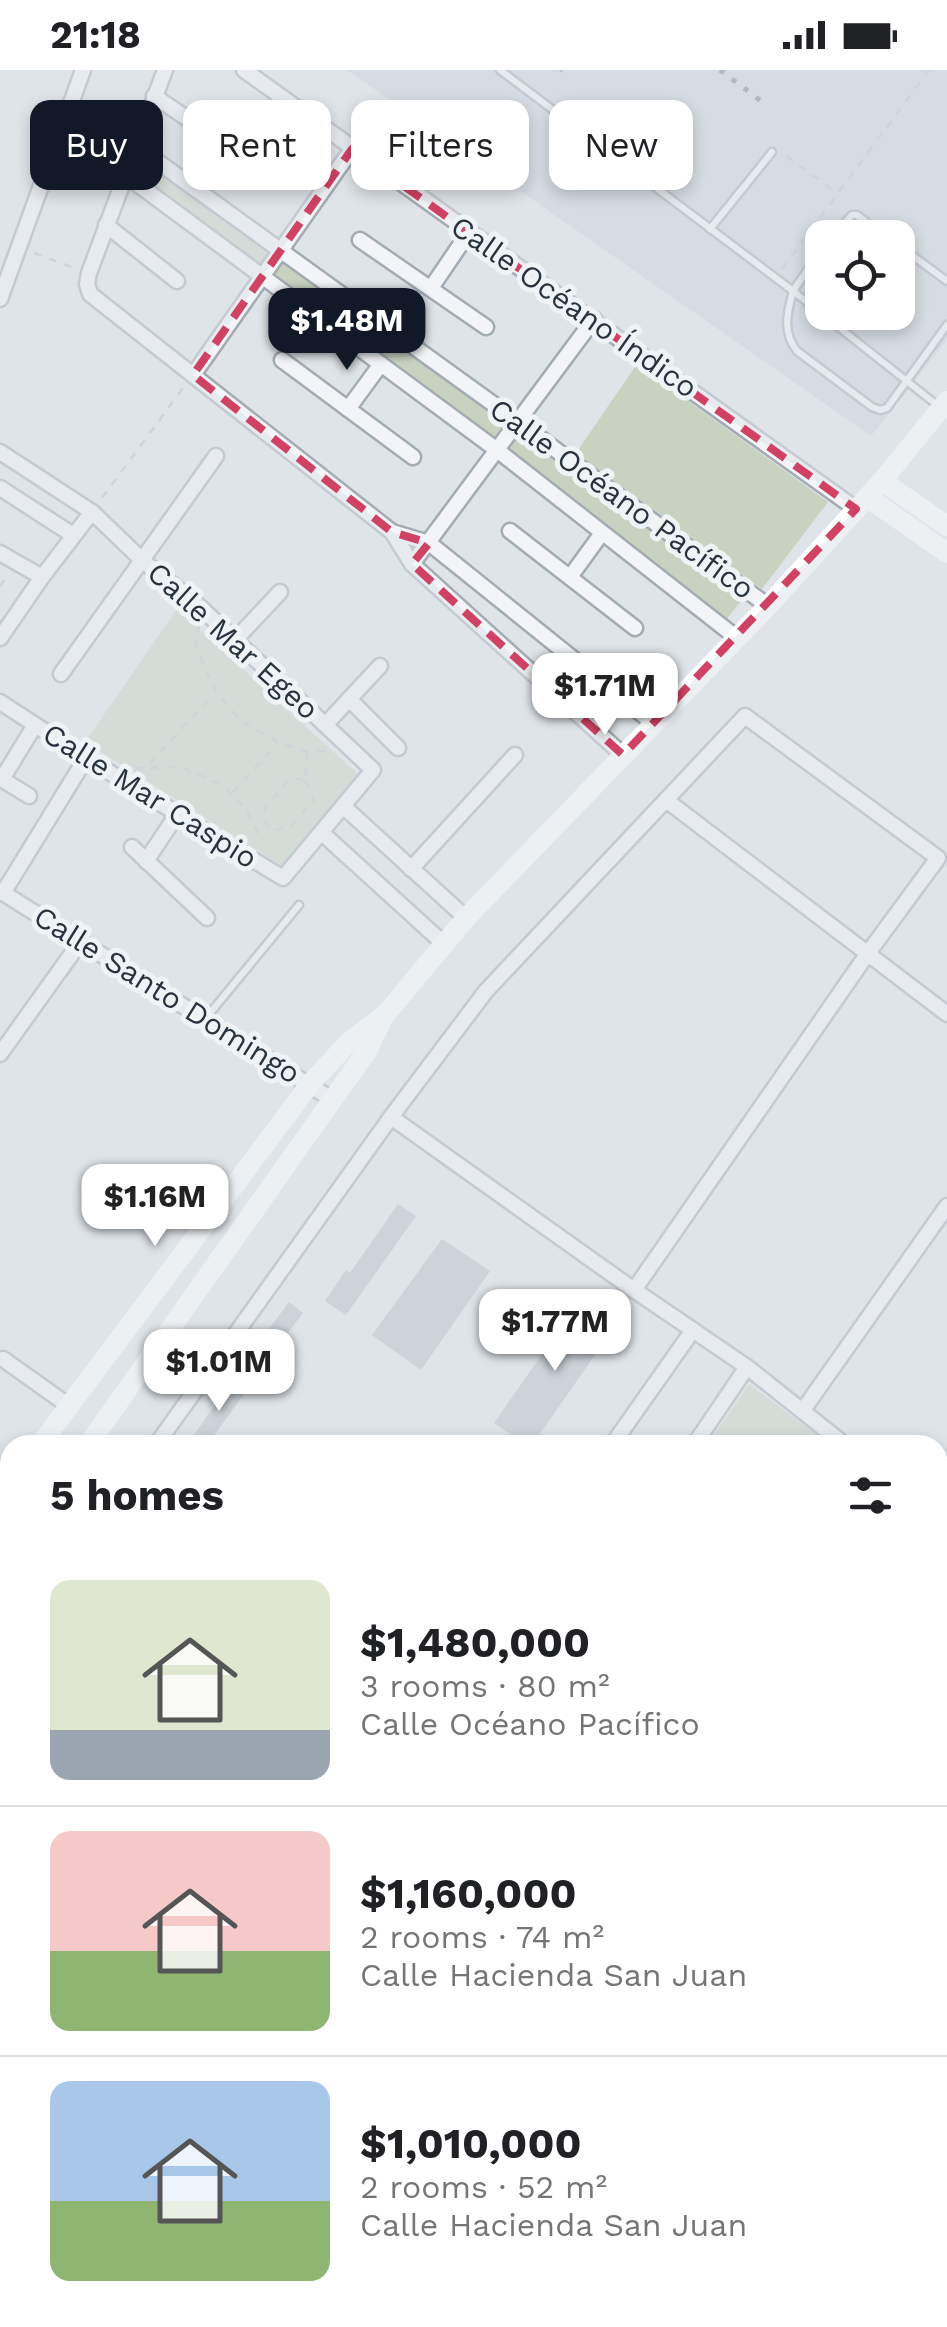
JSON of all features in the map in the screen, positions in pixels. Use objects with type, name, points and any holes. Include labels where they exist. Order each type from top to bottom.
[{"type":"main road","points":[[47,1435],[310,1084],[349,1042],[385,1014],[466,918],[768,606],[882,481],[944,405]]},
{"type":"main road","points":[[882,481],[947,526]]},
{"type":"main road","points":[[862,503],[947,553]]},
{"type":"main road","points":[[95,1435],[368,1050],[385,1014]]},
{"type":"street","points":[[0,299],[83,70]]},
{"type":"street","points":[[153,100],[165,70]]},
{"type":"street","name":"Calle Océano Índico","points":[[244,70],[351,148]]},
{"type":"street","points":[[154,96],[183,116]]},
{"type":"street","points":[[193,375],[351,150]]},
{"type":"street","name":"Calle Océano Pacífico","points":[[163,166],[768,606]]},
{"type":"street","points":[[118,190],[89,273],[90,294],[392,532],[412,564],[623,756]]},
{"type":"street","name":"Calle Océano Pacífico","points":[[146,190],[498,450],[738,638]]},
{"type":"street","name":"Calle Océano Índico","points":[[410,190],[862,503]]},
{"type":"street","points":[[106,225],[177,281]]},
{"type":"street","points":[[430,288],[469,232]]},
{"type":"street","points":[[360,240],[486,326]]},
{"type":"street","points":[[412,564],[594,319]]},
{"type":"street","points":[[282,360],[413,457]]},
{"type":"street","points":[[348,409],[381,364]]},
{"type":"street","name":"Calle Mar Egeo","points":[[0,452],[92,512],[200,607],[373,770]]},
{"type":"street","points":[[61,674],[216,456]]},
{"type":"street","points":[[0,488],[74,535]]},
{"type":"street","points":[[0,638],[92,512]]},
{"type":"street","points":[[510,531],[634,628]]},
{"type":"street","points":[[392,532],[429,543],[653,723]]},
{"type":"street","points":[[570,576],[602,533]]},
{"type":"street","points":[[0,553],[42,577]]},
{"type":"street","points":[[235,640],[280,592]]},
{"type":"street","points":[[326,724],[380,666]]},
{"type":"street","points":[[349,700],[398,748]]},
{"type":"street","name":"Calle Mar Caspio","points":[[0,702],[283,878],[373,770]]},
{"type":"street","points":[[163,1435],[486,991],[744,716],[938,858],[634,1290]]},
{"type":"street","points":[[29,796],[1,779],[35,724]]},
{"type":"street","points":[[411,869],[515,755]]},
{"type":"street","points":[[2,892],[86,758]]},
{"type":"street","points":[[666,800],[947,1014]]},
{"type":"street","points":[[344,807],[466,918]]},
{"type":"street","points":[[146,860],[178,813]]},
{"type":"street","points":[[322,833],[443,943]]},
{"type":"street","points":[[132,847],[208,918]]},
{"type":"street","name":"Calle Santo Domingo","points":[[2,892],[333,1100]]},
{"type":"street","points":[[0,1054],[81,941]]},
{"type":"street","points":[[391,1118],[747,1367],[833,1435]]},
{"type":"street","points":[[803,1410],[947,1206]]},
{"type":"street","points":[[619,1435],[693,1330]]},
{"type":"street","points":[[3,1359],[68,1406]]},
{"type":"street","points":[[701,1435],[747,1367]]},
{"type":"lane","points":[[500,70],[944,405]]},
{"type":"lane","points":[[710,229],[772,152]]},
{"type":"lane","points":[[915,257],[947,281]]},
{"type":"lane","points":[[805,274],[793,291],[787,312],[789,341],[797,351],[880,410],[887,408],[947,325]]},
{"type":"lane","points":[[205,1018],[299,905]]},
{"type":"path","points":[[775,278],[929,70]]},
{"type":"path","points":[[772,152],[788,157],[837,193]]},
{"type":"path","points":[[19,247],[89,273]]},
{"type":"path","points":[[92,512],[193,375]]},
{"type":"path","points":[[200,607],[196,646],[216,692],[242,722],[307,752],[353,750]]},
{"type":"path","points":[[146,767],[216,692]]},
{"type":"path","points":[[230,794],[279,742]]},
{"type":"path","points":[[304,780],[307,752]]},
{"type":"path","points":[[112,773],[181,766],[220,784],[245,808],[260,838],[257,864]]},
{"type":"path","points":[[304,780],[312,790],[313,801],[288,829],[279,832],[268,828],[266,808],[288,781],[304,780]]},
{"type":"path","points":[[252,822],[264,818]]},
{"type":"highlighted area","points":[[352,149],[856,509],[623,755],[412,564],[429,543],[392,532],[193,375]]},
{"type":"shaded area","points":[[347,70],[947,70],[947,340],[871,436],[519,190],[529,190],[529,100],[390,100]]},
{"type":"green space","points":[[163,176],[518,426],[745,596],[726,620],[155,190],[163,190]]},
{"type":"green space","points":[[637,364],[828,502],[762,589],[576,453]]},
{"type":"green space","points":[[177,609],[360,776],[282,866],[85,742]]},
{"type":"green space","points":[[749,1384],[818,1435],[714,1435]]},
{"type":"building","points":[[398,1204],[416,1216],[346,1315],[325,1301],[346,1270],[350,1273]]},
{"type":"building","points":[[442,1239],[490,1271],[421,1370],[372,1335]]},
{"type":"building","points":[[587,1301],[618,1322],[539,1435],[511,1435],[494,1423],[566,1320],[571,1323]]},
{"type":"building","points":[[289,1302],[303,1313],[277,1347],[263,1337]]},
{"type":"building","points":[[233,1379],[247,1390],[214,1435],[194,1435]]},
{"type":"railway","points":[[720,70],[765,104]]}]
